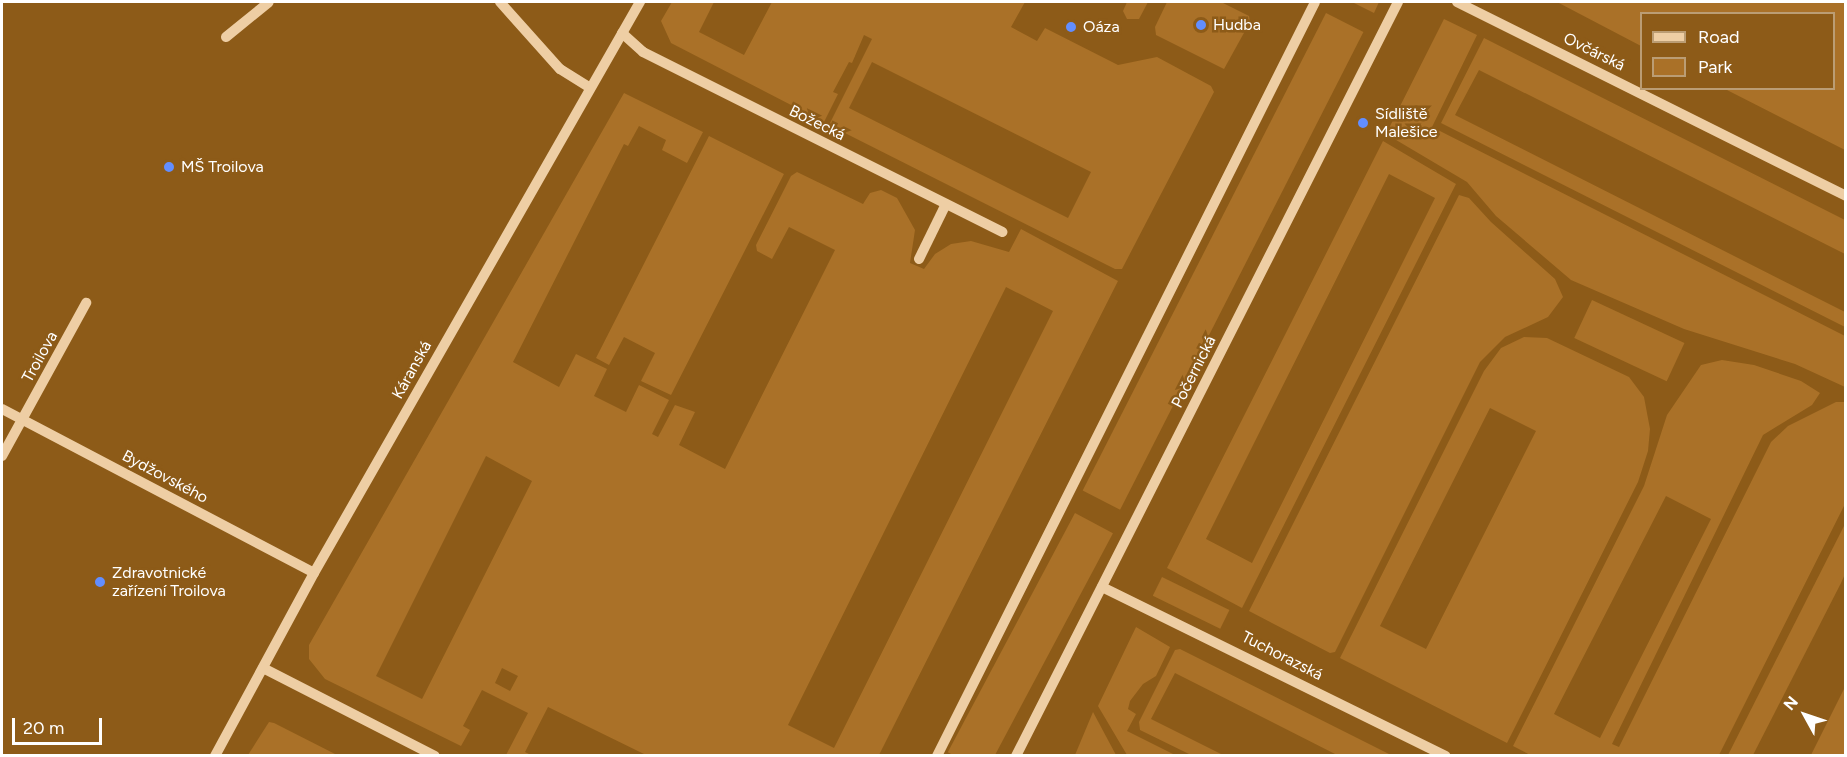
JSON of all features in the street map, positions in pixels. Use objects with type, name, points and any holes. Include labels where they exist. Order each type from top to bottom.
[{"type":"street","points":[[226,37],[268,2]]},
{"type":"street","points":[[500,2],[560,69],[589,87]]},
{"type":"street","name":"Káranská","points":[[215,756],[314,573],[589,87],[640,2]]},
{"type":"street","points":[[937,756],[1315,2]]},
{"type":"street","name":"Počernická","points":[[1016,756],[1398,2]]},
{"type":"street","name":"Ovčárská","points":[[1457,2],[1845,196]]},
{"type":"street","name":"Božecká","points":[[622,33],[643,52],[1002,232]]},
{"type":"street","points":[[918,259],[946,204]]},
{"type":"street","name":"Troilova","points":[[2,456],[86,303]]},
{"type":"street","name":"Bydžovského","points":[[2,409],[314,573]]},
{"type":"street","name":"Tuchorazská","points":[[1102,587],[1446,756]]},
{"type":"street","points":[[263,669],[435,756]]},
{"type":"green space","points":[[672,2],[714,2],[699,32],[744,55],[772,2],[1025,2],[1011,27],[1037,41],[1045,28],[1118,65],[1157,57],[1211,86],[1214,92],[1122,269],[1115,269],[829,125],[872,39],[864,35],[852,63],[849,62],[833,92],[838,94],[824,122],[671,43],[661,21]],"holes":[[[872,62],[1091,172],[1068,218],[849,108]]]},
{"type":"green space","points":[[1127,2],[1148,2],[1139,19],[1127,19],[1123,11]]},
{"type":"green space","points":[[1167,2],[1221,2],[1249,16],[1250,22],[1224,69],[1156,35],[1155,27]]},
{"type":"green space","points":[[1352,2],[1379,2],[1374,13]]},
{"type":"green space","points":[[1557,2],[1845,2],[1845,150],[1727,90],[1835,90],[1835,12],[1640,12],[1640,45]]},
{"type":"green space","points":[[1326,13],[1363,32],[1120,510],[1083,491]]},
{"type":"green space","points":[[1444,19],[1477,35],[1432,127],[1845,336],[1845,387],[1795,364],[1684,329],[1571,280],[1496,216],[1467,182],[1386,134]]},
{"type":"green space","points":[[1484,38],[1845,220],[1845,254],[1479,70],[1455,115],[1845,312],[1845,327],[1441,123]]},
{"type":"green space","points":[[624,93],[703,132],[687,163],[662,150],[666,140],[639,126],[628,146],[624,144],[513,362],[559,387],[576,354],[607,369],[594,396],[626,412],[639,385],[669,400],[652,434],[658,437],[675,405],[695,412],[679,445],[725,469],[835,250],[789,227],[772,259],[757,251],[756,245],[791,176],[797,172],[863,204],[870,193],[881,190],[897,198],[915,230],[910,263],[924,269],[935,254],[951,244],[971,241],[1009,252],[1021,229],[1118,281],[879,755],[646,755],[548,707],[525,752],[531,755],[506,755],[528,713],[482,690],[463,726],[470,730],[461,746],[325,679],[309,659],[309,645]],"holes":[[[1006,287],[1053,311],[834,748],[788,725]],[[486,456],[532,481],[422,699],[376,676]],[[502,668],[518,676],[510,691],[495,683]]]},
{"type":"green space","points":[[709,136],[784,174],[671,395],[641,381],[655,353],[624,337],[609,365],[596,358]]},
{"type":"green space","points":[[1383,141],[1456,184],[1242,608],[1167,568]],"holes":[[[1389,174],[1435,198],[1252,563],[1206,539]]]},
{"type":"green space","points":[[1459,195],[1469,198],[1491,222],[1555,279],[1563,297],[1548,317],[1505,337],[1480,362],[1335,652],[1330,653],[1249,611]]},
{"type":"green space","points":[[1592,300],[1684,343],[1667,381],[1574,338]]},
{"type":"green space","points":[[1524,337],[1547,338],[1629,377],[1644,397],[1650,429],[1648,451],[1638,482],[1507,743],[1340,658],[1484,371],[1501,348]],"holes":[[[1490,408],[1536,431],[1426,649],[1380,626]]]},
{"type":"green space","points":[[1722,360],[1754,365],[1801,381],[1820,393],[1812,405],[1763,435],[1612,744],[1619,747],[1771,442],[1788,426],[1836,402],[1845,402],[1846,502],[1719,755],[1532,756],[1513,746],[1644,486],[1667,415],[1701,365]],"holes":[[[1666,496],[1711,519],[1600,738],[1554,714]]]},
{"type":"green space","points":[[1075,513],[1113,533],[994,756],[955,756],[948,752]]},
{"type":"green space","points":[[1845,524],[1845,574],[1841,583],[1753,755],[1728,755]]},
{"type":"green space","points":[[1162,577],[1229,610],[1220,629],[1153,596]]},
{"type":"green space","points":[[1136,627],[1170,647],[1156,676],[1143,684],[1130,701],[1128,709],[1136,714],[1127,731],[1175,755],[1127,755],[1098,706]]},
{"type":"green space","points":[[1180,649],[1391,755],[1337,755],[1175,673],[1151,719],[1223,755],[1191,755],[1140,730],[1139,722],[1175,650]]},
{"type":"green space","points":[[1845,687],[1845,755],[1811,755]]},
{"type":"green space","points":[[1093,712],[1116,755],[1075,755]]},
{"type":"green space","points":[[269,722],[274,723],[337,755],[248,755]]},
{"type":"place","name":"Hudba","points":[[1201,25]]},
{"type":"place","name":"Oáza","points":[[1071,27]]},
{"type":"place","name":"Sídliště Malešice","points":[[1363,123]]},
{"type":"place","name":"MŠ Troilova","points":[[169,167]]},
{"type":"place","name":"Zdravotnické zařízení Troilova","points":[[100,582]]}]
